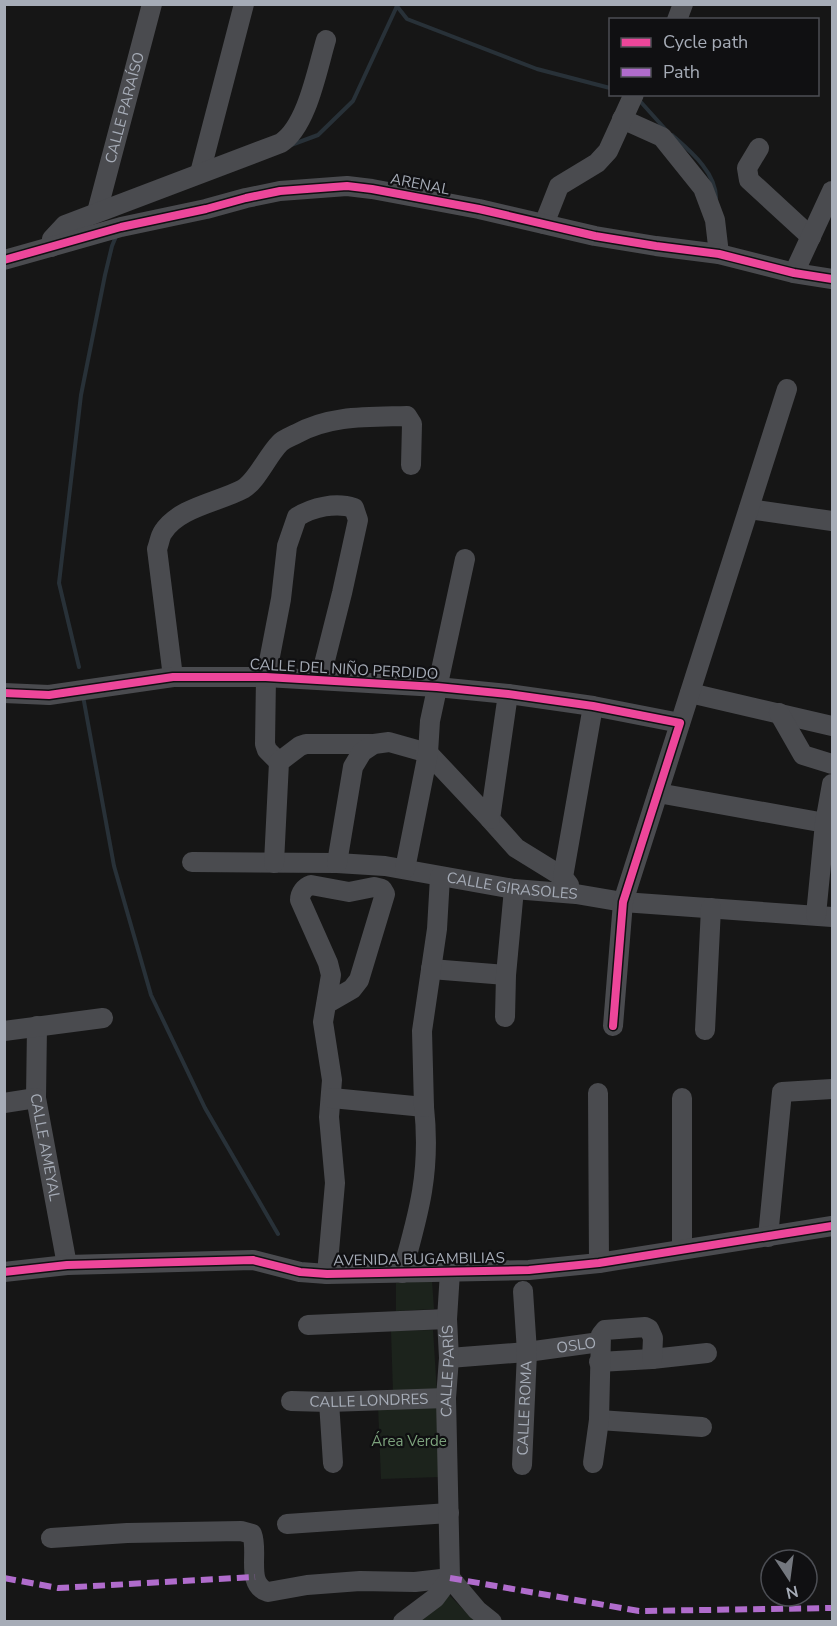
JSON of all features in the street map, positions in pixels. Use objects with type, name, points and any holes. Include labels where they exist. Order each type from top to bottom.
[{"type":"street","name":"CALLE PARAÍSO","points":[[97,212],[152,4]]},
{"type":"street","points":[[200,173],[244,4]]},
{"type":"street","points":[[51,247],[51,239],[64,225],[281,143],[290,137],[302,117],[326,40]]},
{"type":"street","points":[[544,224],[559,186],[597,163],[608,151],[633,96]]},
{"type":"street","points":[[622,119],[662,137],[703,188],[715,220],[719,254]]},
{"type":"street","points":[[759,148],[747,168],[749,180],[811,237]]},
{"type":"street","name":"ARENAL","points":[[4,260],[121,227],[246,198],[280,191],[332,186],[372,189],[615,239],[719,254],[794,273],[832,279]]},
{"type":"street","points":[[794,273],[832,191]]},
{"type":"street","points":[[613,1026],[623,902],[787,389]]},
{"type":"street","points":[[173,677],[157,549],[163,531],[173,522],[190,511],[252,483],[260,468],[282,442],[310,426],[338,418],[407,416],[412,424],[411,465]]},
{"type":"street","points":[[274,863],[279,762],[267,750],[265,744],[266,677],[281,598],[287,546],[297,518],[304,513],[345,505],[354,508],[358,520],[320,680]]},
{"type":"street","points":[[749,509],[832,521]]},
{"type":"street","points":[[405,869],[428,753],[430,721],[465,559]]},
{"type":"street","name":"CALLE DEL NIÑO PERDIDO","points":[[4,693],[49,695],[173,677],[266,677],[437,687],[508,694],[593,706],[680,723]]},
{"type":"street","points":[[690,693],[832,726]]},
{"type":"street","points":[[490,819],[508,694]]},
{"type":"street","points":[[563,877],[593,706]]},
{"type":"street","points":[[779,713],[803,755],[832,764]]},
{"type":"street","points":[[279,762],[306,744],[389,742],[428,753],[516,848],[563,877],[576,894]]},
{"type":"street","points":[[337,863],[353,767],[362,752],[374,744]]},
{"type":"street","points":[[824,916],[825,823],[832,784]]},
{"type":"street","points":[[658,793],[825,823]]},
{"type":"street","name":"CALLE GIRASOLES","points":[[192,862],[337,863],[405,869],[514,889],[576,894],[623,902],[824,916]]},
{"type":"street","points":[[402,1273],[421,1206],[427,1157],[422,1031],[437,930],[440,877]]},
{"type":"street","points":[[326,1004],[352,989],[359,980],[385,894],[382,889],[374,887],[349,892],[311,885],[307,886],[300,895],[300,900],[328,963],[331,975],[326,1004],[323,1022],[332,1080],[329,1117],[335,1183],[327,1274]]},
{"type":"street","points":[[505,1017],[506,975],[514,889]]},
{"type":"street","points":[[705,1030],[711,908]]},
{"type":"street","points":[[431,969],[506,975]]},
{"type":"street","points":[[4,1031],[103,1018]]},
{"type":"street","name":"CALLE AMEYAL","points":[[37,1026],[36,1098],[67,1265]]},
{"type":"street","points":[[768,1237],[782,1092],[832,1089]]},
{"type":"street","points":[[598,1093],[599,1263]]},
{"type":"street","points":[[4,1102],[36,1098]]},
{"type":"street","points":[[332,1098],[424,1107]]},
{"type":"street","points":[[682,1098],[682,1249]]},
{"type":"street","name":"AVENIDA BUGAMBILIAS","points":[[4,1272],[67,1265],[253,1260],[300,1272],[327,1274],[529,1270],[599,1263],[832,1226]]},
{"type":"street","name":"CALLE PARÍS","points":[[450,1272],[446,1398],[450,1578]]},
{"type":"street","points":[[524,1291],[526,1352]]},
{"type":"street","points":[[308,1325],[447,1319]]},
{"type":"street","points":[[600,1342],[605,1330],[645,1328],[652,1332],[652,1359]]},
{"type":"street","name":"OSLO","points":[[449,1358],[526,1352],[600,1342],[599,1420],[593,1463]]},
{"type":"street","name":"CALLE ROMA","points":[[522,1465],[526,1352]]},
{"type":"street","points":[[599,1362],[707,1353]]},
{"type":"street","name":"CALLE LONDRES","points":[[291,1401],[446,1398]]},
{"type":"street","points":[[329,1402],[333,1462]]},
{"type":"street","points":[[599,1420],[702,1427]]},
{"type":"street","points":[[287,1524],[449,1513]]},
{"type":"street","points":[[51,1538],[127,1533],[242,1531],[252,1534],[255,1542],[255,1583],[261,1590],[267,1592],[307,1585],[360,1581],[415,1582],[450,1578]]},
{"type":"street","points":[[403,1622],[435,1598],[450,1578]]},
{"type":"street","points":[[450,1578],[477,1610],[492,1622]]},
{"type":"green space","points":[[432,1281],[434,1309],[396,1311],[396,1283]]},
{"type":"green space","name":"Área Verde","points":[[433,1330],[437,1393],[393,1393],[391,1331]]},
{"type":"green space","name":"Área Verde","points":[[438,1403],[440,1477],[381,1479],[378,1406]]},
{"type":"green space","points":[[448,1594],[472,1618],[478,1622],[420,1622]]},
{"type":"waterway","points":[[396,5],[407,19],[537,69],[609,88]]},
{"type":"waterway","points":[[291,145],[318,135],[353,101],[397,6]]},
{"type":"waterway","points":[[639,100],[666,130]]},
{"type":"waterway","points":[[672,135],[694,155],[707,171],[712,179],[716,198]]},
{"type":"waterway","points":[[79,667],[59,583],[81,395],[105,275],[117,234]]},
{"type":"waterway","points":[[83,696],[114,866],[151,995],[205,1108],[278,1234]]},
{"type":"marked path","points":[[4,1578],[58,1588],[255,1577]]},
{"type":"marked path","points":[[450,1578],[639,1611],[832,1608]]},
{"type":"cycle path","points":[[4,260],[121,227],[246,198],[280,191],[347,186],[479,209],[595,236],[719,254],[794,273],[832,279]]},
{"type":"cycle path","points":[[4,693],[49,695],[173,677],[266,677],[437,687],[508,694],[593,706],[680,723],[623,902],[613,1026]]},
{"type":"cycle path","points":[[4,1272],[67,1265],[253,1260],[300,1272],[327,1274],[529,1270],[599,1263],[832,1226]]}]
